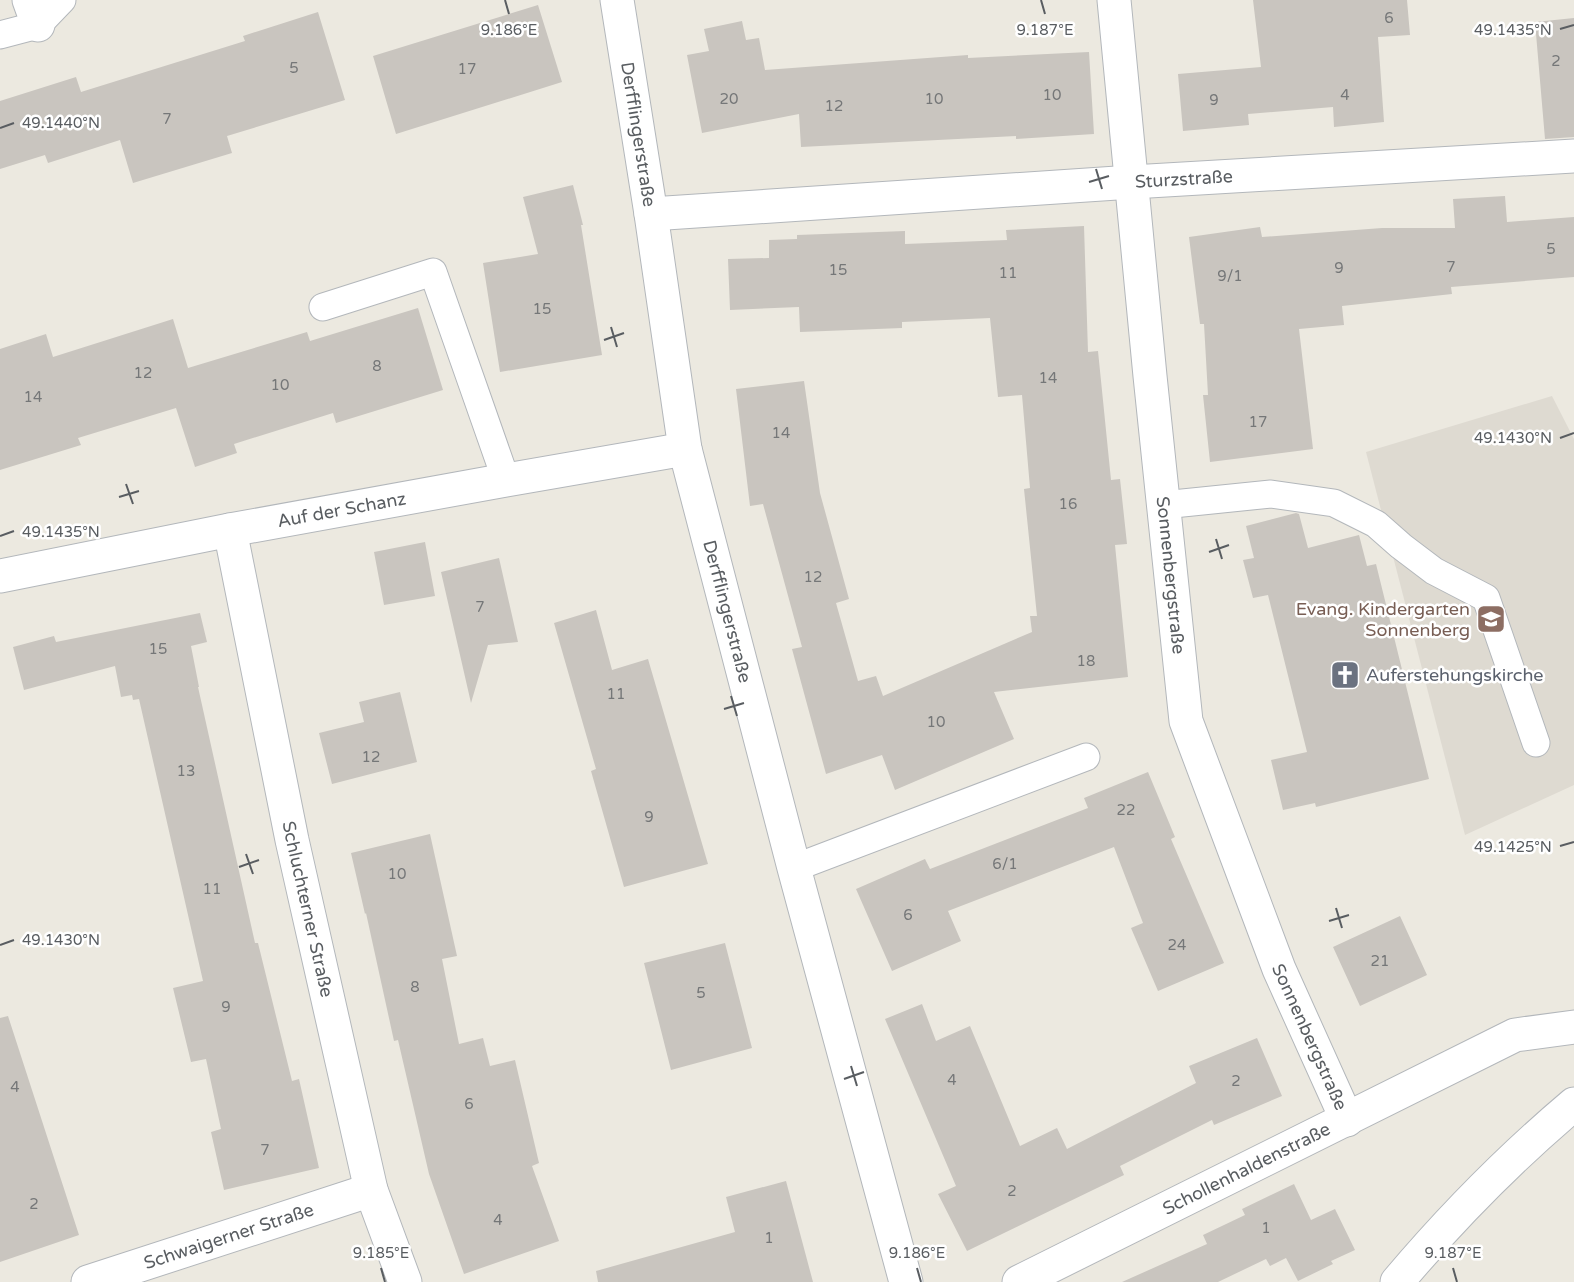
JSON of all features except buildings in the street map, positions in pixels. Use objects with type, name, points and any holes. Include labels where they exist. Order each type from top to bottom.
[{"type":"street","name":"Derfflingerstraße","points":[[617,0],[686,449],[794,868],[906,1282]]},
{"type":"street","name":"Sonnenbergstraße","points":[[1114,0],[1186,721],[1279,969],[1347,1120]]},
{"type":"street","name":"Sturzstraße","points":[[651,214],[1574,156]]},
{"type":"street","name":"Auf der Schanz","points":[[0,576],[230,530],[686,449]]},
{"type":"street","name":"Schluchterner Straße","points":[[230,530],[292,840],[371,1190],[405,1282]]},
{"type":"street","name":"Schollenhaldenstraße","points":[[1019,1282],[1515,1035],[1574,1027]]},
{"type":"street","points":[[1397,1282],[1436,1236],[1530,1141],[1574,1104]]},
{"type":"street","name":"Schwaigerner Straße","points":[[88,1282],[371,1190]]},
{"type":"lane","points":[[0,35],[34,12],[62,0]]},
{"type":"lane","points":[[323,307],[433,272],[506,480]]},
{"type":"lane","points":[[1163,505],[1271,494],[1334,503],[1376,524],[1434,571],[1486,598],[1536,743]]},
{"type":"lane","points":[[794,868],[1086,758]]},
{"type":"shaded area","name":"Evang. Kindergarten Sonnenberg","points":[[1552,396],[1574,439],[1574,785],[1465,835],[1366,452]]},
{"type":"place","name":"Evang. Kindergarten Sonnenberg","points":[[1491,619]]},
{"type":"place","name":"Auferstehungskirche","points":[[1345,675]]}]
